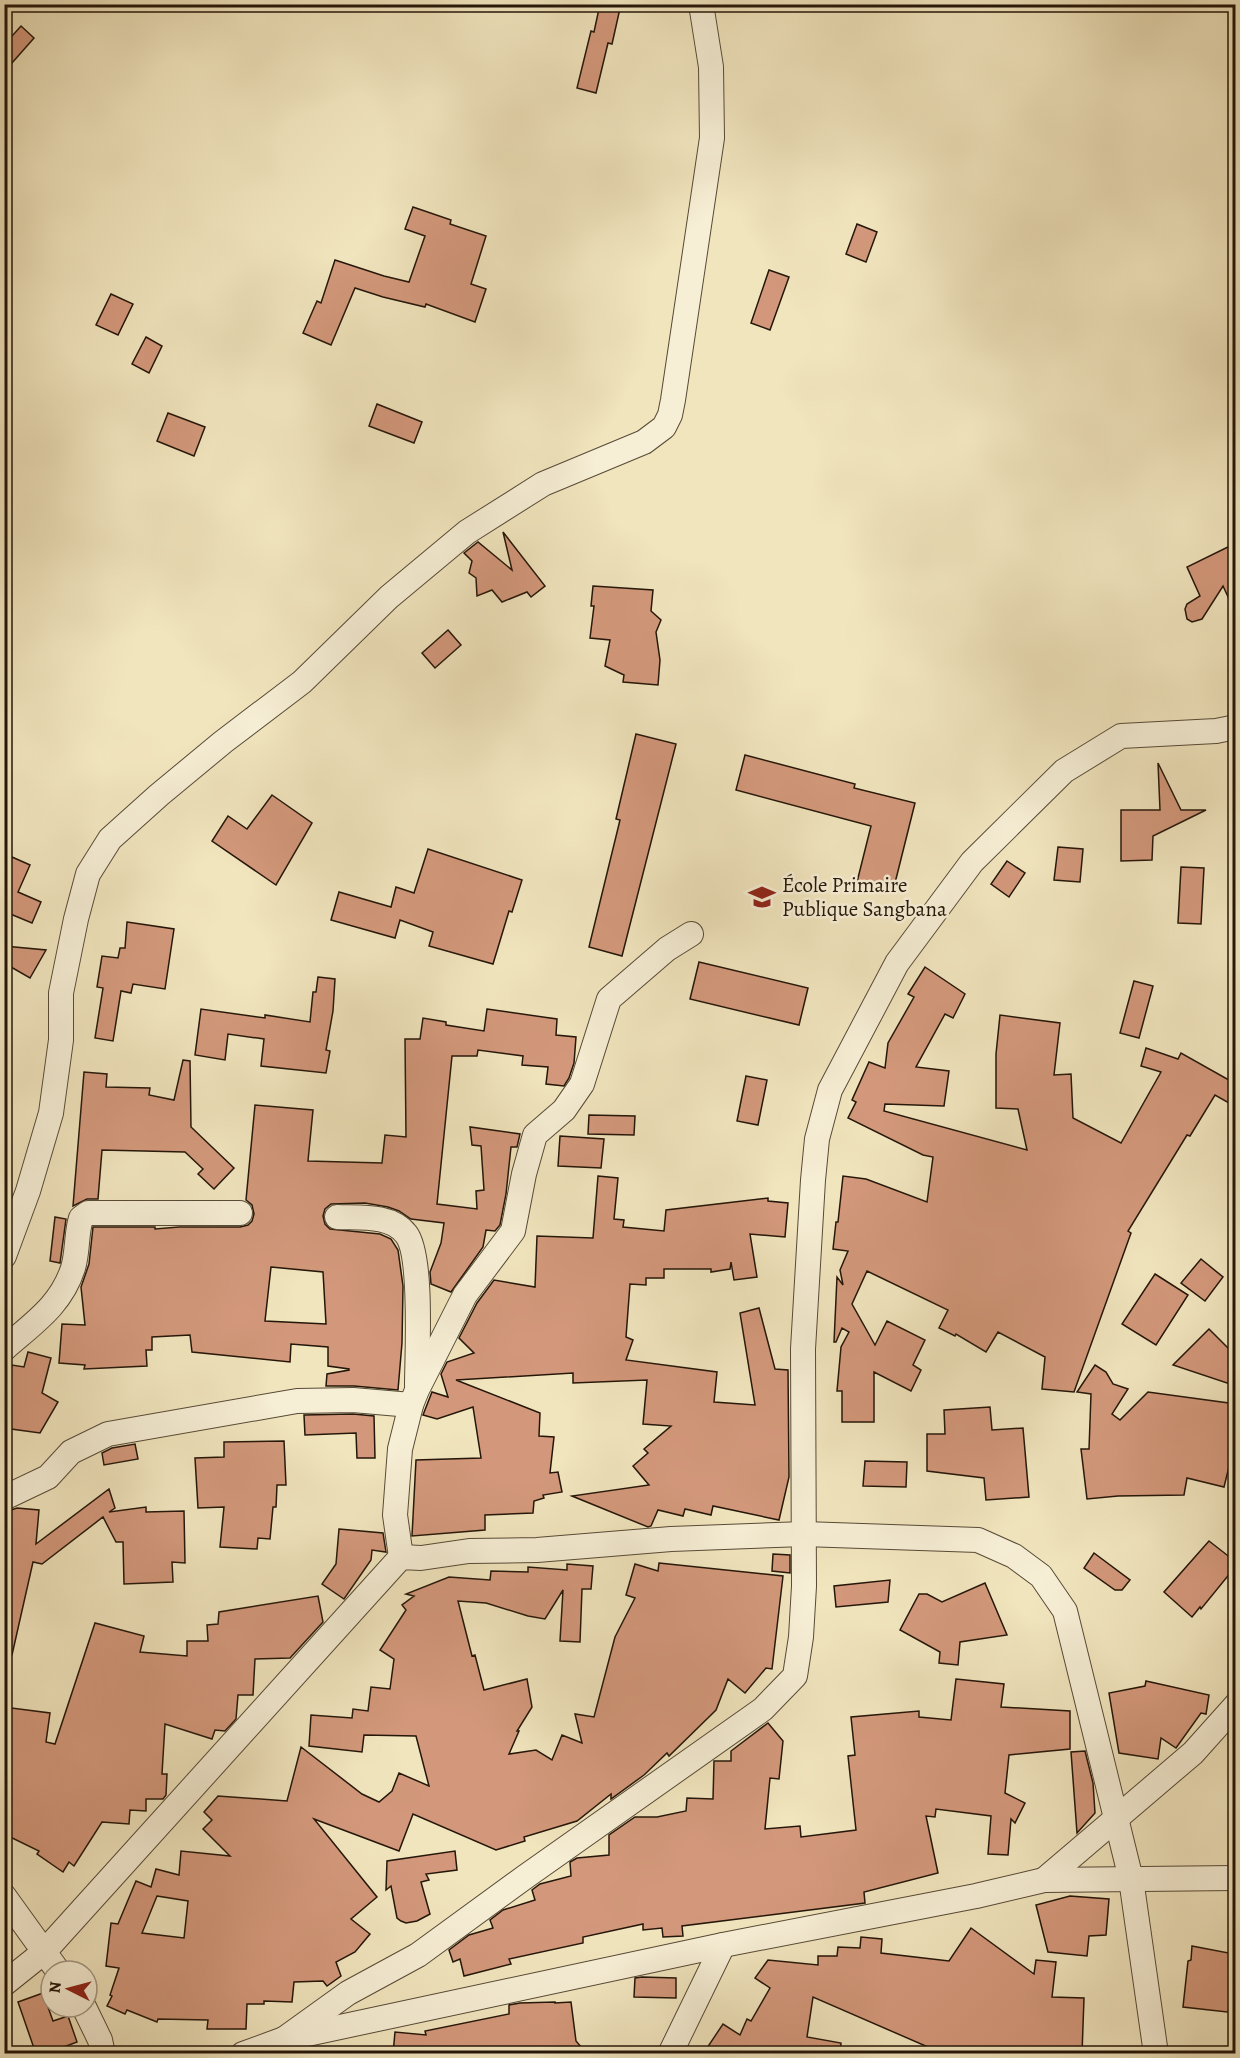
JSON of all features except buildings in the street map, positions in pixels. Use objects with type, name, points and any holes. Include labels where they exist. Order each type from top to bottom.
[{"type":"street","points":[[4,1256],[28,1191],[51,1113],[61,1040],[61,993],[76,919],[88,874],[110,839],[223,742],[302,682],[389,597],[467,532],[543,484],[644,442],[664,427],[674,400],[712,138],[711,67],[701,4]]},
{"type":"street","points":[[284,2039],[348,1993],[418,1955],[763,1709],[795,1676],[804,1596],[803,1349],[813,1180],[817,1139],[830,1090],[897,963],[972,862],[1064,771],[1121,736],[1216,731],[1236,727]]},
{"type":"street","points":[[401,1557],[395,1515],[400,1449],[414,1398],[465,1295],[513,1231],[524,1174],[535,1135],[564,1110],[582,1084],[609,999],[667,949],[691,934]]},
{"type":"street","points":[[4,1349],[45,1315],[64,1290],[76,1255],[81,1218],[88,1213],[240,1213]]},
{"type":"street","points":[[337,1217],[375,1218],[391,1223],[406,1233],[413,1248],[417,1274],[414,1398]]},
{"type":"street","points":[[4,1498],[48,1477],[71,1452],[108,1434],[297,1401],[414,1398]]},
{"type":"street","points":[[401,1557],[421,1558],[469,1551],[537,1550],[670,1539],[804,1534],[978,1540],[1014,1556],[1041,1576],[1065,1611],[1131,1879],[1156,2054]]},
{"type":"street","points":[[4,1984],[44,1952],[401,1557]]},
{"type":"street","points":[[1044,1880],[1193,1754],[1236,1705]]},
{"type":"street","points":[[243,2054],[284,2039],[723,1945],[976,1896],[1044,1880],[1236,1878]]},
{"type":"street","points":[[4,1896],[49,1959]]},
{"type":"street","points":[[670,2054],[723,1945]]},
{"type":"street","points":[[90,2019],[100,2040],[103,2054]]},
{"type":"place","name":"École Primaire Publique Sangbana","points":[[762,897]]}]
